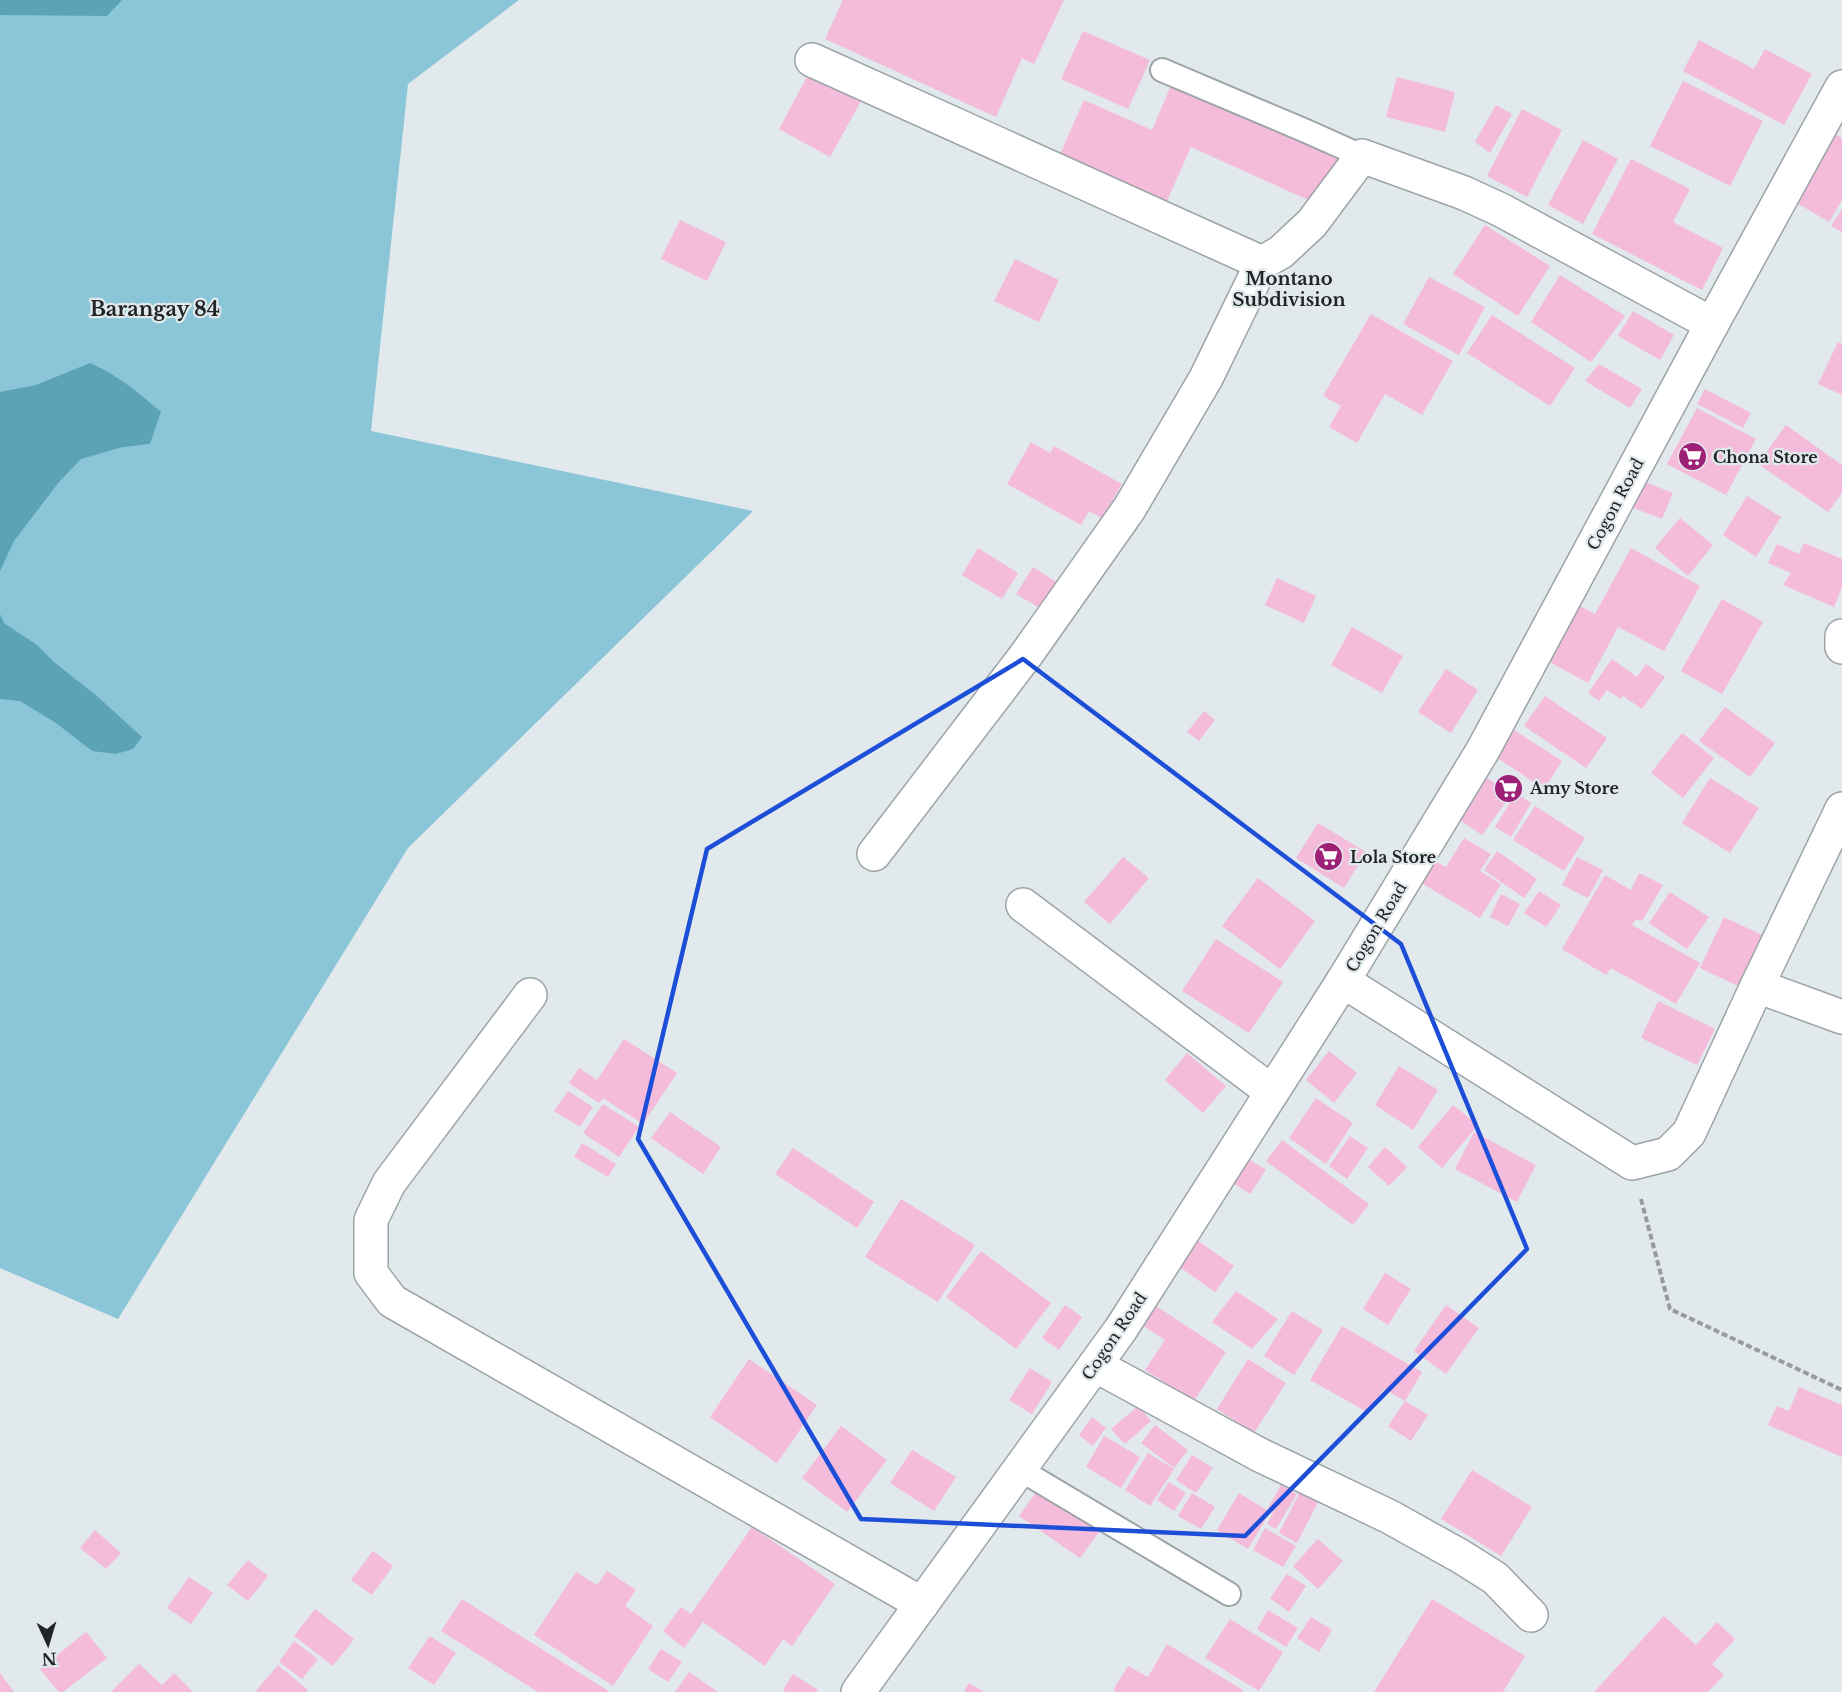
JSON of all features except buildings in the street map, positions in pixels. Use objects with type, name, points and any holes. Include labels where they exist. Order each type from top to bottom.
[{"type":"street","points":[[812,60],[1262,263]]},
{"type":"street","name":"Cogon Road","points":[[858,1692],[1121,1329],[1343,981],[1483,750],[1842,87]]},
{"type":"street","points":[[874,854],[1026,655],[1129,509],[1206,378],[1262,263],[1281,252],[1312,223],[1362,156],[1464,193],[1501,210],[1712,324]]},
{"type":"street","points":[[1842,636],[1842,647]]},
{"type":"street","points":[[1343,981],[1632,1163],[1668,1154],[1689,1132],[1842,808]]},
{"type":"street","points":[[1023,905],[1272,1092]]},
{"type":"street","points":[[1757,986],[1842,1017]]},
{"type":"street","points":[[530,995],[389,1184],[371,1220],[371,1273],[392,1301],[922,1604]]},
{"type":"street","points":[[1095,1365],[1258,1454],[1390,1517],[1460,1556],[1496,1578],[1531,1615]]},
{"type":"lane","points":[[1162,69],[1362,156]]},
{"type":"lane","points":[[1019,1469],[1229,1594]]},
{"type":"path","points":[[1632,1163],[1670,1309],[1842,1390]]},
{"type":"highlighted area","points":[[1023,659],[1401,944],[1527,1249],[1245,1536],[861,1519],[638,1139],[707,849]]},
{"type":"shaded area","points":[[0,0],[519,0],[408,84],[371,431],[753,511],[408,848],[118,1319],[0,1268]]},
{"type":"shaded area","points":[[0,0],[122,0],[107,16],[0,15]]},
{"type":"shaded area","points":[[90,363],[128,385],[161,412],[150,444],[123,447],[81,459],[59,482],[14,541],[0,571],[0,392],[36,385]]},
{"type":"shaded area","points":[[0,614],[4,623],[37,645],[142,737],[133,749],[116,754],[92,751],[56,723],[20,701],[0,699]]},
{"type":"place","name":"Chona Store","points":[[1692,457]]},
{"type":"place","name":"Amy Store","points":[[1509,788]]},
{"type":"place","name":"Lola Store","points":[[1329,857]]},
{"type":"district","name":"Montano Subdivision","points":[[1289,289]]},
{"type":"district","name":"Barangay 84","points":[[155,309]]}]
